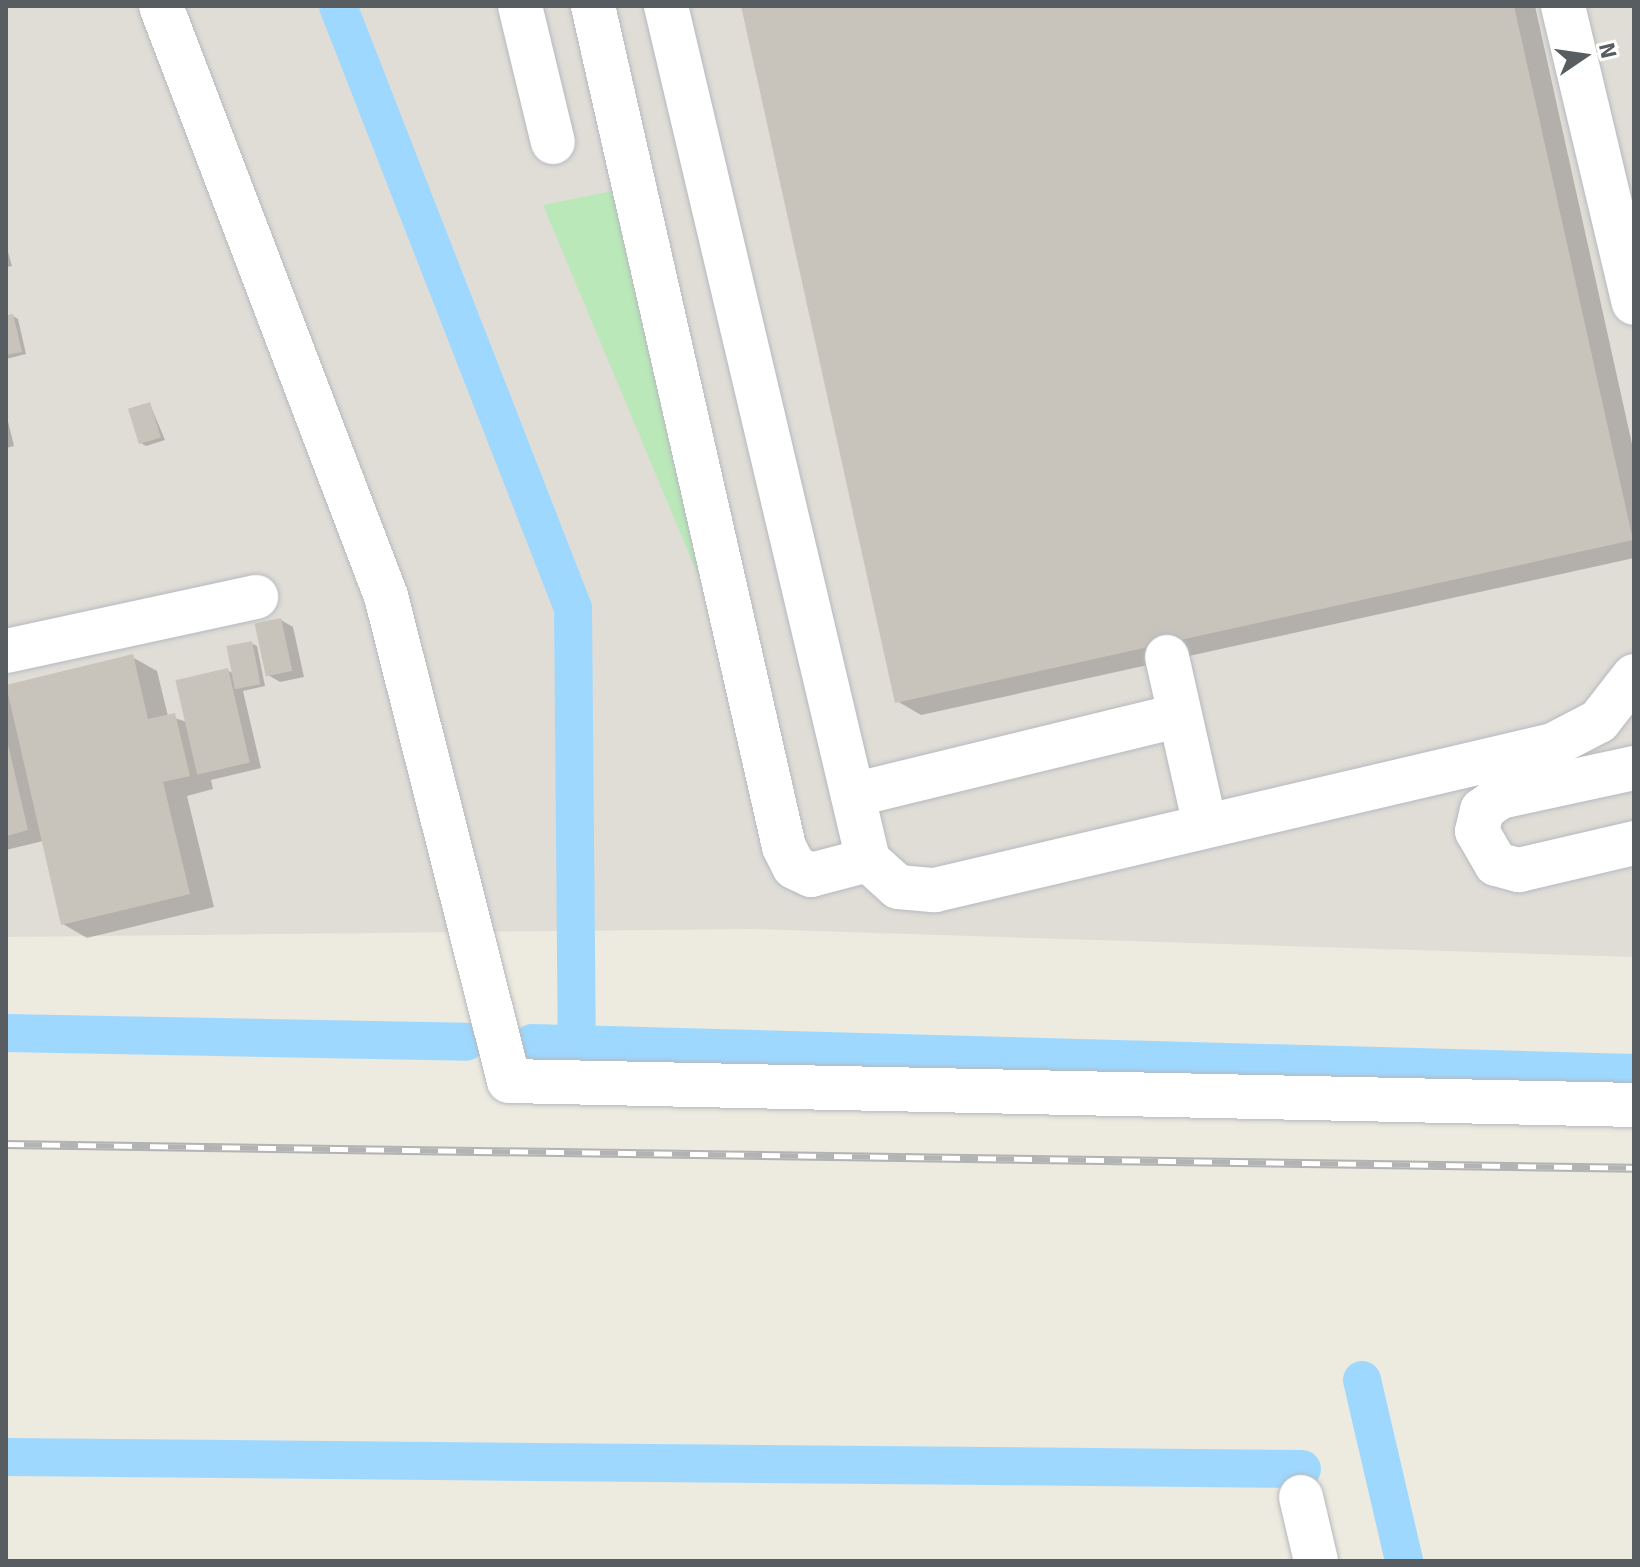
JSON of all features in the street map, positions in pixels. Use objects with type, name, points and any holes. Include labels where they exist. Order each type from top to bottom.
[{"type":"street","points":[[161,6],[386,596],[509,1081],[1634,1105]]},
{"type":"street","points":[[520,6],[553,142]]},
{"type":"street","points":[[593,6],[784,847],[794,867],[811,875],[868,860]]},
{"type":"street","points":[[666,6],[868,860],[898,887],[935,890],[1553,745],[1599,721],[1634,676]]},
{"type":"street","points":[[1563,6],[1634,303]]},
{"type":"street","points":[[6,651],[256,597]]},
{"type":"street","points":[[1167,657],[1177,716],[1205,825]]},
{"type":"street","points":[[853,795],[1177,716]]},
{"type":"street","points":[[1634,768],[1500,797],[1482,810],[1477,831],[1496,864],[1519,870],[1634,843]]},
{"type":"street","points":[[1301,1497],[1316,1561]]},
{"type":"shaded area","points":[[6,6],[1634,6],[1634,957],[751,929],[6,937]]},
{"type":"green space","points":[[617,190],[700,580],[543,205]]},
{"type":"building","points":[[741,6],[1514,6],[1633,540],[895,703]]},
{"type":"building","points":[[13,314],[22,352],[6,355],[6,315]]},
{"type":"building","points":[[150,402],[161,437],[139,444],[128,409]]},
{"type":"building","points":[[281,618],[292,671],[266,676],[255,624]]},
{"type":"building","points":[[252,641],[260,684],[235,689],[226,646]]},
{"type":"building","points":[[133,654],[148,719],[175,713],[190,776],[163,782],[190,894],[61,925],[6,685]]},
{"type":"building","points":[[228,668],[250,763],[197,775],[175,680]]},
{"type":"building","points":[[6,736],[28,830],[6,836]]},
{"type":"waterway","points":[[338,6],[573,608],[577,1044]]},
{"type":"waterway","points":[[6,1033],[466,1042]]},
{"type":"waterway","points":[[532,1043],[1634,1073]]},
{"type":"waterway","points":[[1362,1380],[1404,1561]]},
{"type":"waterway","points":[[6,1457],[1302,1469]]},
{"type":"railway","points":[[6,1144],[1634,1168]]}]
